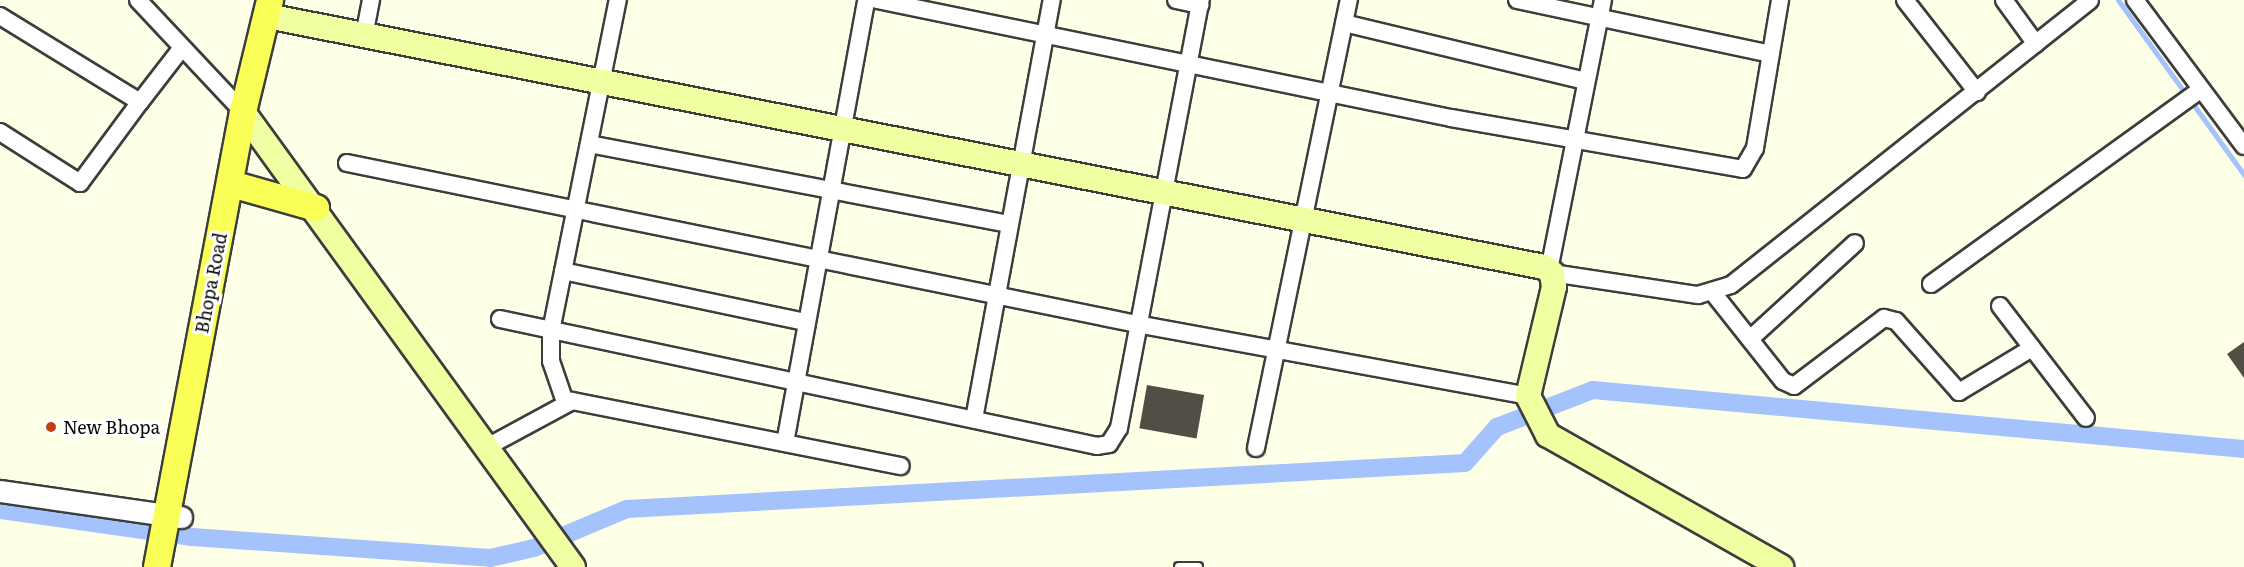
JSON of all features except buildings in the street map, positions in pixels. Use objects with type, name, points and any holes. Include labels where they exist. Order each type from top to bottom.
[{"type":"main road","points":[[275,9],[364,36],[1551,271],[1554,287],[1528,396],[1548,435],[1781,567]]},
{"type":"main road","name":"Bhopa Road","points":[[169,540],[249,118],[275,9]]},
{"type":"main road","points":[[249,118],[569,562]]},
{"type":"main road","name":"Bhopa Road","points":[[169,540],[242,187],[249,118]]},
{"type":"main road","points":[[242,187],[316,208]]},
{"type":"street","points":[[138,0],[181,49],[249,118]]},
{"type":"street","points":[[364,36],[371,0]]},
{"type":"street","points":[[564,402],[551,361],[551,332],[618,0]]},
{"type":"street","points":[[785,443],[866,0]]},
{"type":"street","points":[[877,0],[1571,141],[1747,168],[1755,148],[1780,0]]},
{"type":"street","points":[[974,419],[995,295],[1053,0]]},
{"type":"street","points":[[500,319],[551,332],[796,379],[974,419],[1109,444],[1119,428],[1200,3],[1176,0]]},
{"type":"street","points":[[1256,448],[1349,0]]},
{"type":"street","points":[[1517,0],[1602,8],[1770,54]]},
{"type":"street","points":[[1905,0],[1977,92]]},
{"type":"street","points":[[2004,0],[2036,44]]},
{"type":"street","points":[[1602,8],[1571,141],[1551,271],[1714,294],[1764,263],[2090,0]]},
{"type":"street","points":[[2135,0],[2198,92],[2241,135]]},
{"type":"street","points":[[0,16],[140,102]]},
{"type":"street","points":[[1344,23],[1586,81]]},
{"type":"street","points":[[0,132],[80,183],[181,49]]},
{"type":"street","points":[[1931,284],[2198,92]]},
{"type":"street","points":[[589,144],[1009,224]]},
{"type":"street","points":[[346,163],[1137,324],[1528,396]]},
{"type":"street","points":[[1750,339],[1855,243]]},
{"type":"street","points":[[563,271],[806,322]]},
{"type":"street","points":[[1714,294],[1784,381],[1794,386],[1888,318],[1959,392],[2032,348]]},
{"type":"street","points":[[2000,306],[2086,417]]},
{"type":"street","points":[[487,447],[564,402],[901,466]]},
{"type":"street","points":[[0,491],[169,540]]},
{"type":"lane","points":[[1179,567],[1198,567]]},
{"type":"waterway","points":[[2118,0],[2244,175]]},
{"type":"waterway","points":[[0,510],[192,537],[490,558],[534,548],[627,509],[1465,463],[1497,427],[1593,390],[2244,449]]},
{"type":"place","name":"New Bhopa","points":[[51,427]]}]
